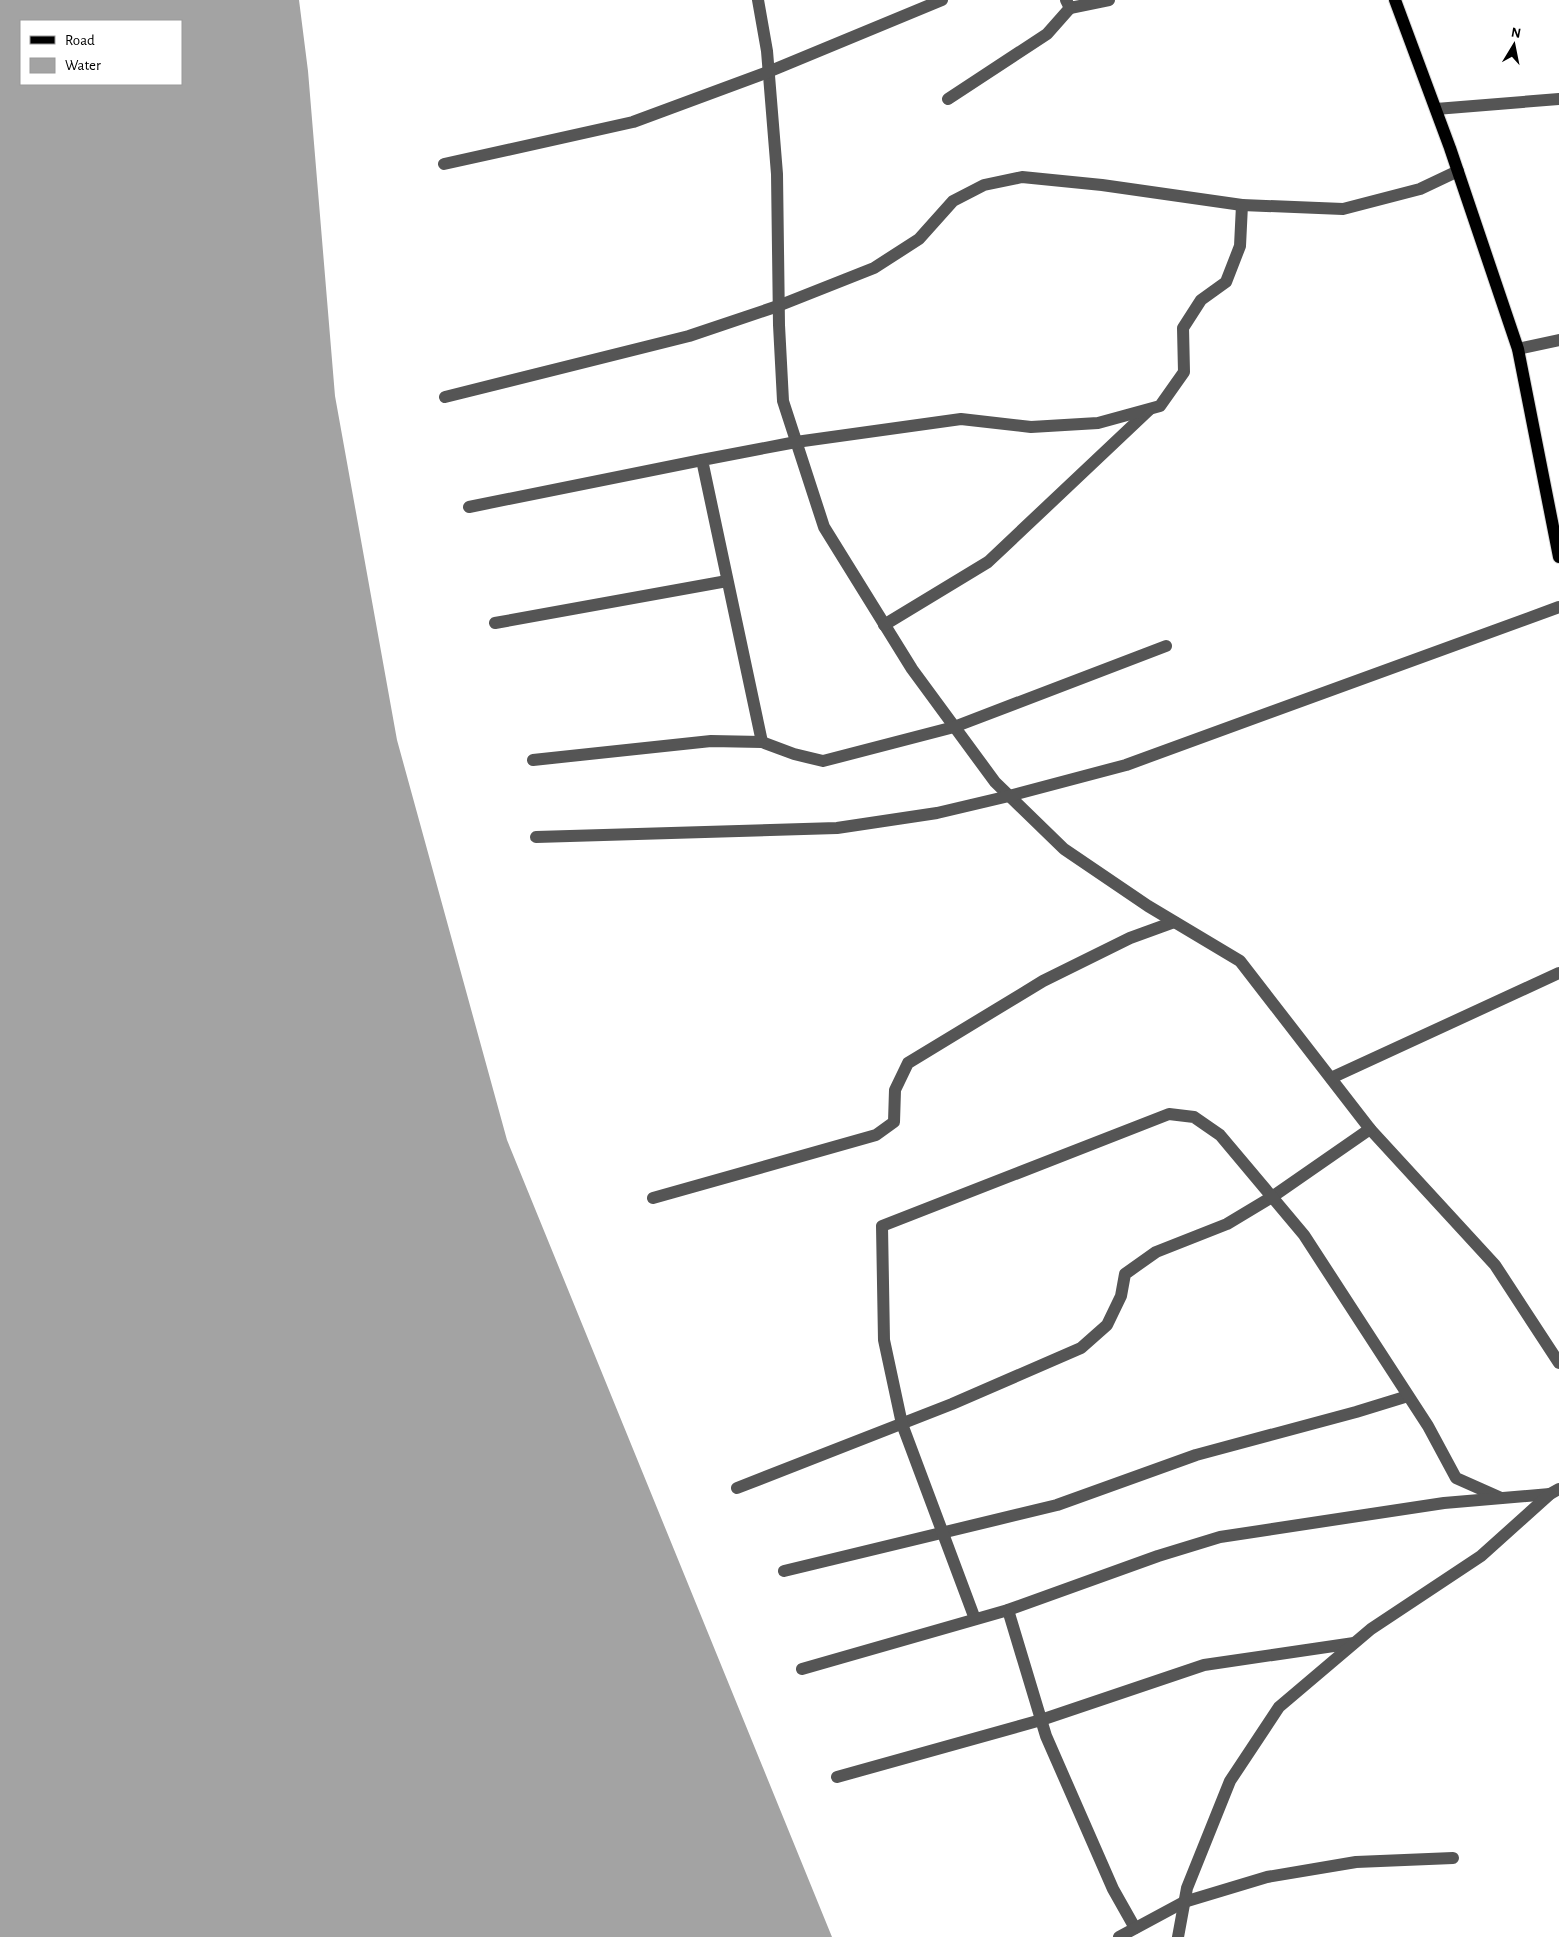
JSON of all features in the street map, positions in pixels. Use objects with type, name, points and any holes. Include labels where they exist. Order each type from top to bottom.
[{"type":"main road","points":[[1395,0],[1458,171],[1518,349],[1559,557]]},
{"type":"street","points":[[758,0],[767,51],[777,174],[778,306],[783,401],[824,527],[912,669],[994,782],[1064,849],[1174,922],[1240,961],[1370,1129],[1495,1265],[1559,1363]]},
{"type":"street","points":[[444,164],[633,122],[768,72],[942,0]]},
{"type":"street","points":[[948,99],[1047,34],[1068,4],[1109,0]]},
{"type":"street","points":[[1436,109],[1559,99]]},
{"type":"street","points":[[445,397],[689,336],[778,306],[874,268],[919,239],[952,202],[984,185],[1022,177],[1102,185],[1242,205],[1343,209],[1420,189],[1458,171]]},
{"type":"street","points":[[470,507],[796,442],[961,419],[1030,428],[1098,424],[1160,406],[1184,372],[1183,328],[1201,300],[1226,282],[1240,246],[1242,205]]},
{"type":"street","points":[[1518,349],[1559,340]]},
{"type":"street","points":[[884,625],[988,562],[1151,409]]},
{"type":"street","points":[[702,460],[762,742]]},
{"type":"street","points":[[495,623],[727,581]]},
{"type":"street","points":[[536,837],[837,828],[937,813],[1126,765],[1559,607]]},
{"type":"street","points":[[533,760],[711,741],[762,742],[794,754],[823,761],[954,727],[1166,646]]},
{"type":"street","points":[[652,1198],[876,1135],[894,1122],[894,1090],[908,1063],[1043,981],[1130,938],[1174,922]]},
{"type":"street","points":[[1331,1078],[1559,973]]},
{"type":"street","points":[[976,1619],[902,1424],[884,1340],[882,1226],[1169,1114],[1194,1117],[1220,1135],[1304,1235],[1428,1426],[1456,1478],[1501,1498]]},
{"type":"street","points":[[737,1488],[902,1424],[1081,1348],[1107,1325],[1121,1296],[1125,1274],[1156,1252],[1227,1224],[1272,1197],[1370,1129]]},
{"type":"street","points":[[784,1571],[1057,1505],[1196,1455],[1408,1396]]},
{"type":"street","points":[[802,1669],[1008,1610],[1158,1556],[1220,1537],[1444,1503],[1554,1492]]},
{"type":"street","points":[[1178,1937],[1187,1888],[1230,1781],[1279,1707],[1371,1629],[1480,1556],[1554,1492]]},
{"type":"street","points":[[1008,1610],[1046,1736],[1113,1888],[1135,1928]]},
{"type":"street","points":[[837,1777],[1041,1720],[1204,1665],[1354,1643]]},
{"type":"street","points":[[1119,1937],[1184,1902],[1267,1877],[1356,1862],[1453,1858]]},
{"type":"water","points":[[0,0],[299,0],[308,71],[335,396],[397,740],[507,1140],[832,1937],[0,1937]]}]
